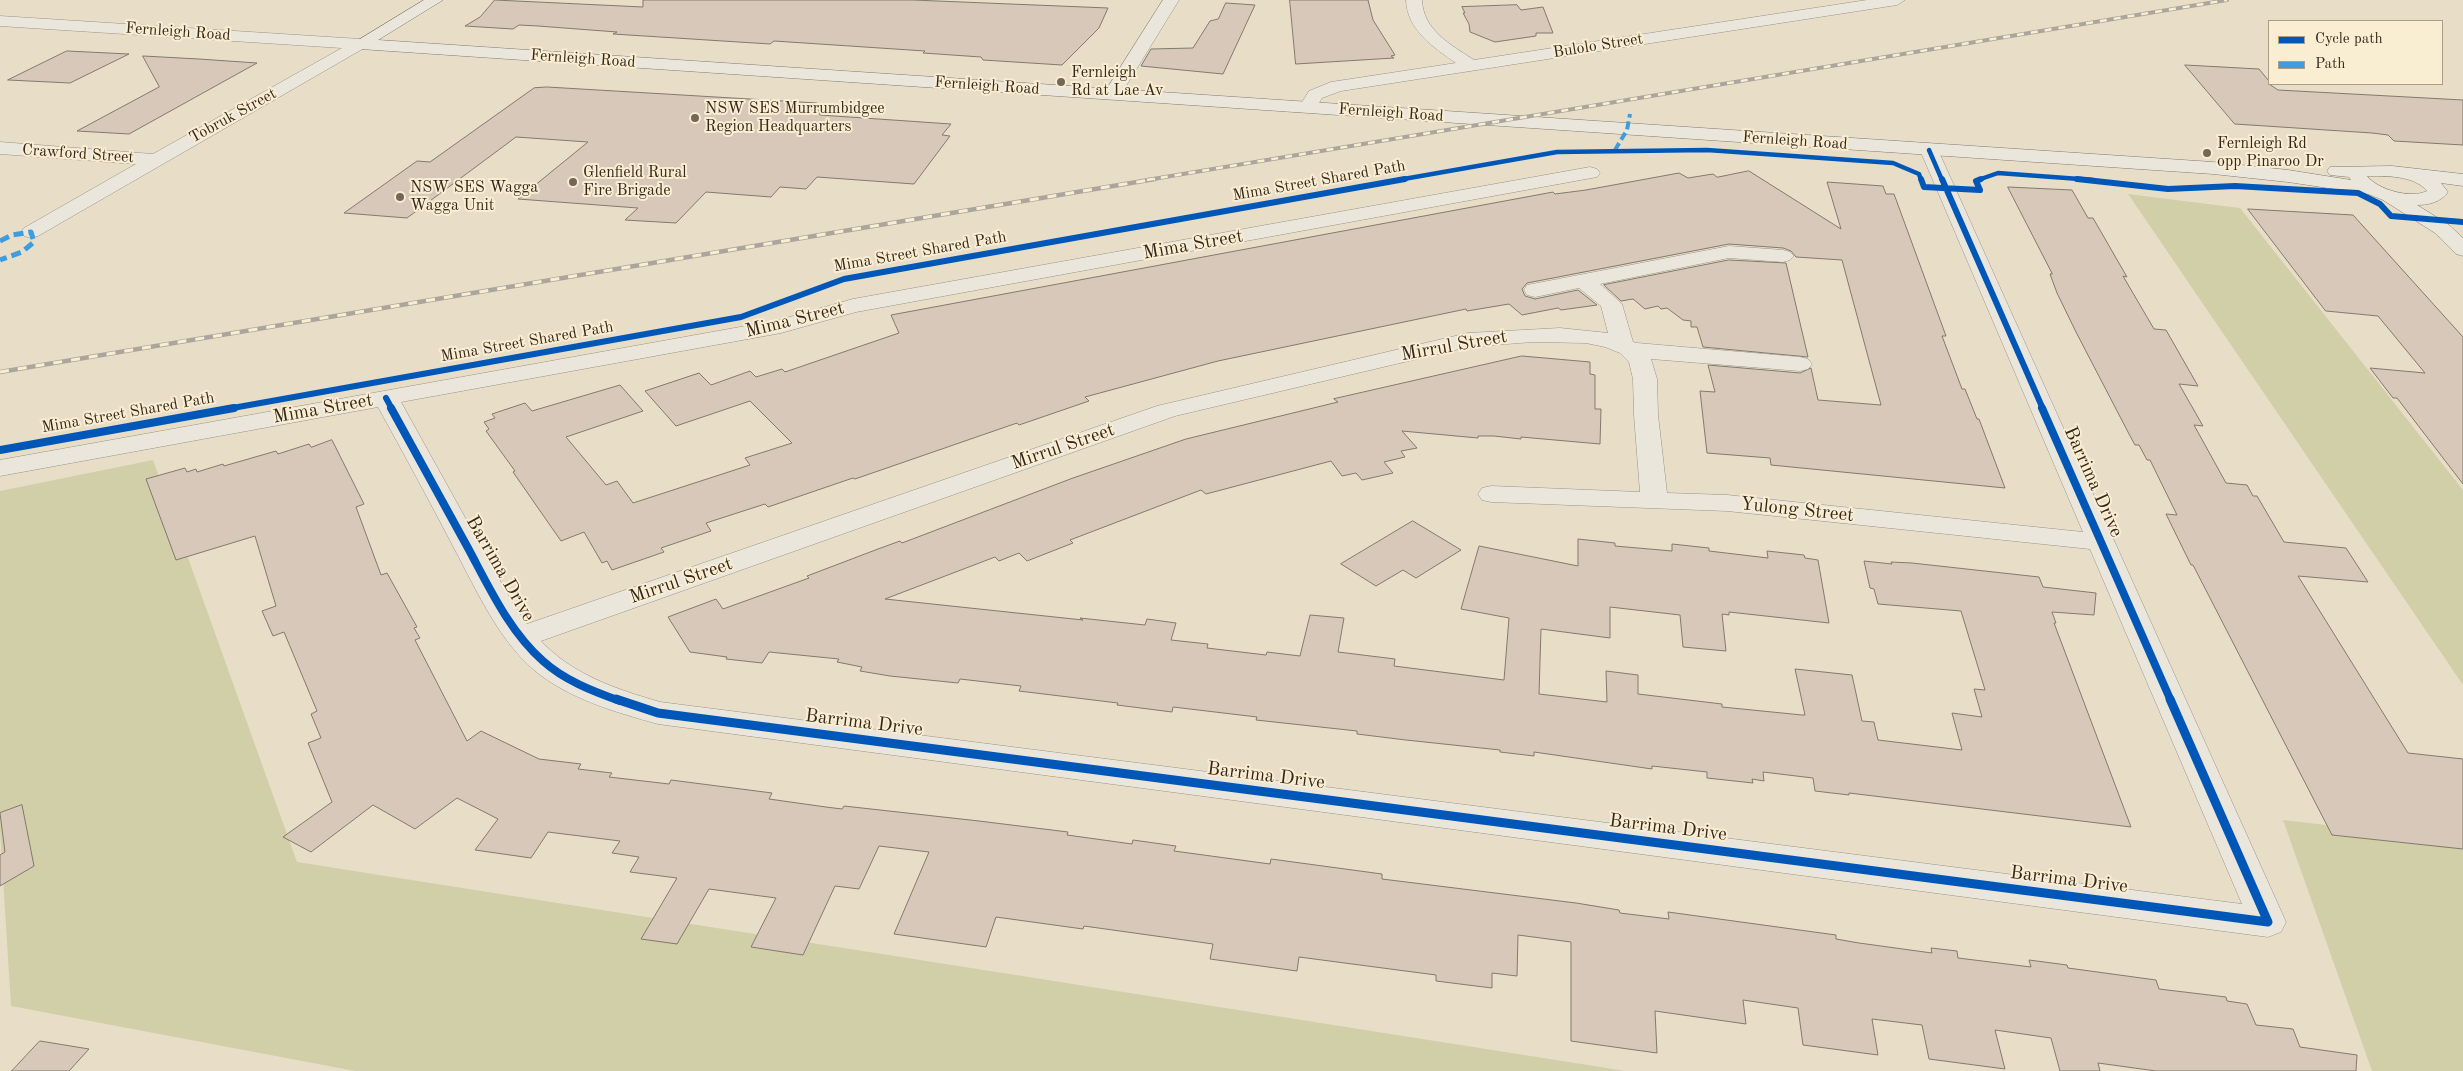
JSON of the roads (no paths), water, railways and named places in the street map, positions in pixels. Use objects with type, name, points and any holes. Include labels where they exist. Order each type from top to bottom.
[{"type":"street","name":"Tobruk Street","points":[[31,232],[435,0]]},
{"type":"street","points":[[1112,94],[1171,0]]},
{"type":"street","points":[[1414,0],[1416,16],[1424,29],[1470,65]]},
{"type":"street","name":"Bulolo Street","points":[[1308,107],[1315,95],[1327,88],[1897,0]]},
{"type":"street","name":"Fernleigh Road","points":[[0,21],[2213,168],[2376,185]]},
{"type":"street","name":"Crawford Street","points":[[0,148],[155,160]]},
{"type":"street","name":"Barrima Drive","points":[[386,398],[500,607],[521,637],[551,668],[597,694],[658,713],[2268,922],[1929,150]]},
{"type":"street","points":[[2376,185],[2395,172],[2463,180]]},
{"type":"street","points":[[2395,172],[2429,183],[2438,192],[2432,197]]},
{"type":"street","name":"Mima Street","points":[[0,468],[781,326],[853,306],[1590,173]]},
{"type":"street","points":[[2376,185],[2410,199],[2463,191]]},
{"type":"street","points":[[2376,185],[2442,229],[2463,250]]},
{"type":"street","points":[[2432,197],[2432,212],[2442,229]]},
{"type":"street","points":[[1535,290],[1729,252],[1783,256]]},
{"type":"street","points":[[1584,281],[1611,304],[1628,347],[1644,370],[1654,499]]},
{"type":"street","name":"Mirrul Street","points":[[521,637],[1175,409],[1468,340],[1532,335],[1602,338],[1628,347],[1800,364]]},
{"type":"street","name":"Yulong Street","points":[[1491,494],[1654,499],[1810,511],[2101,542]]},
{"type":"railway","points":[[1147,180],[2227,0]]},
{"type":"railway","points":[[0,372],[1155,179]]},
{"type":"place","name":"Fernleigh Rd at Lae Av","points":[[1061,82]]},
{"type":"place","name":"NSW SES Murrumbidgee Region Headquarters","points":[[695,118]]},
{"type":"place","name":"Fernleigh Rd opp Pinaroo Dr","points":[[2207,153]]},
{"type":"place","name":"Glenfield Rural Fire Brigade","points":[[573,182]]},
{"type":"place","name":"NSW SES Wagga Wagga Unit","points":[[400,197]]}]
